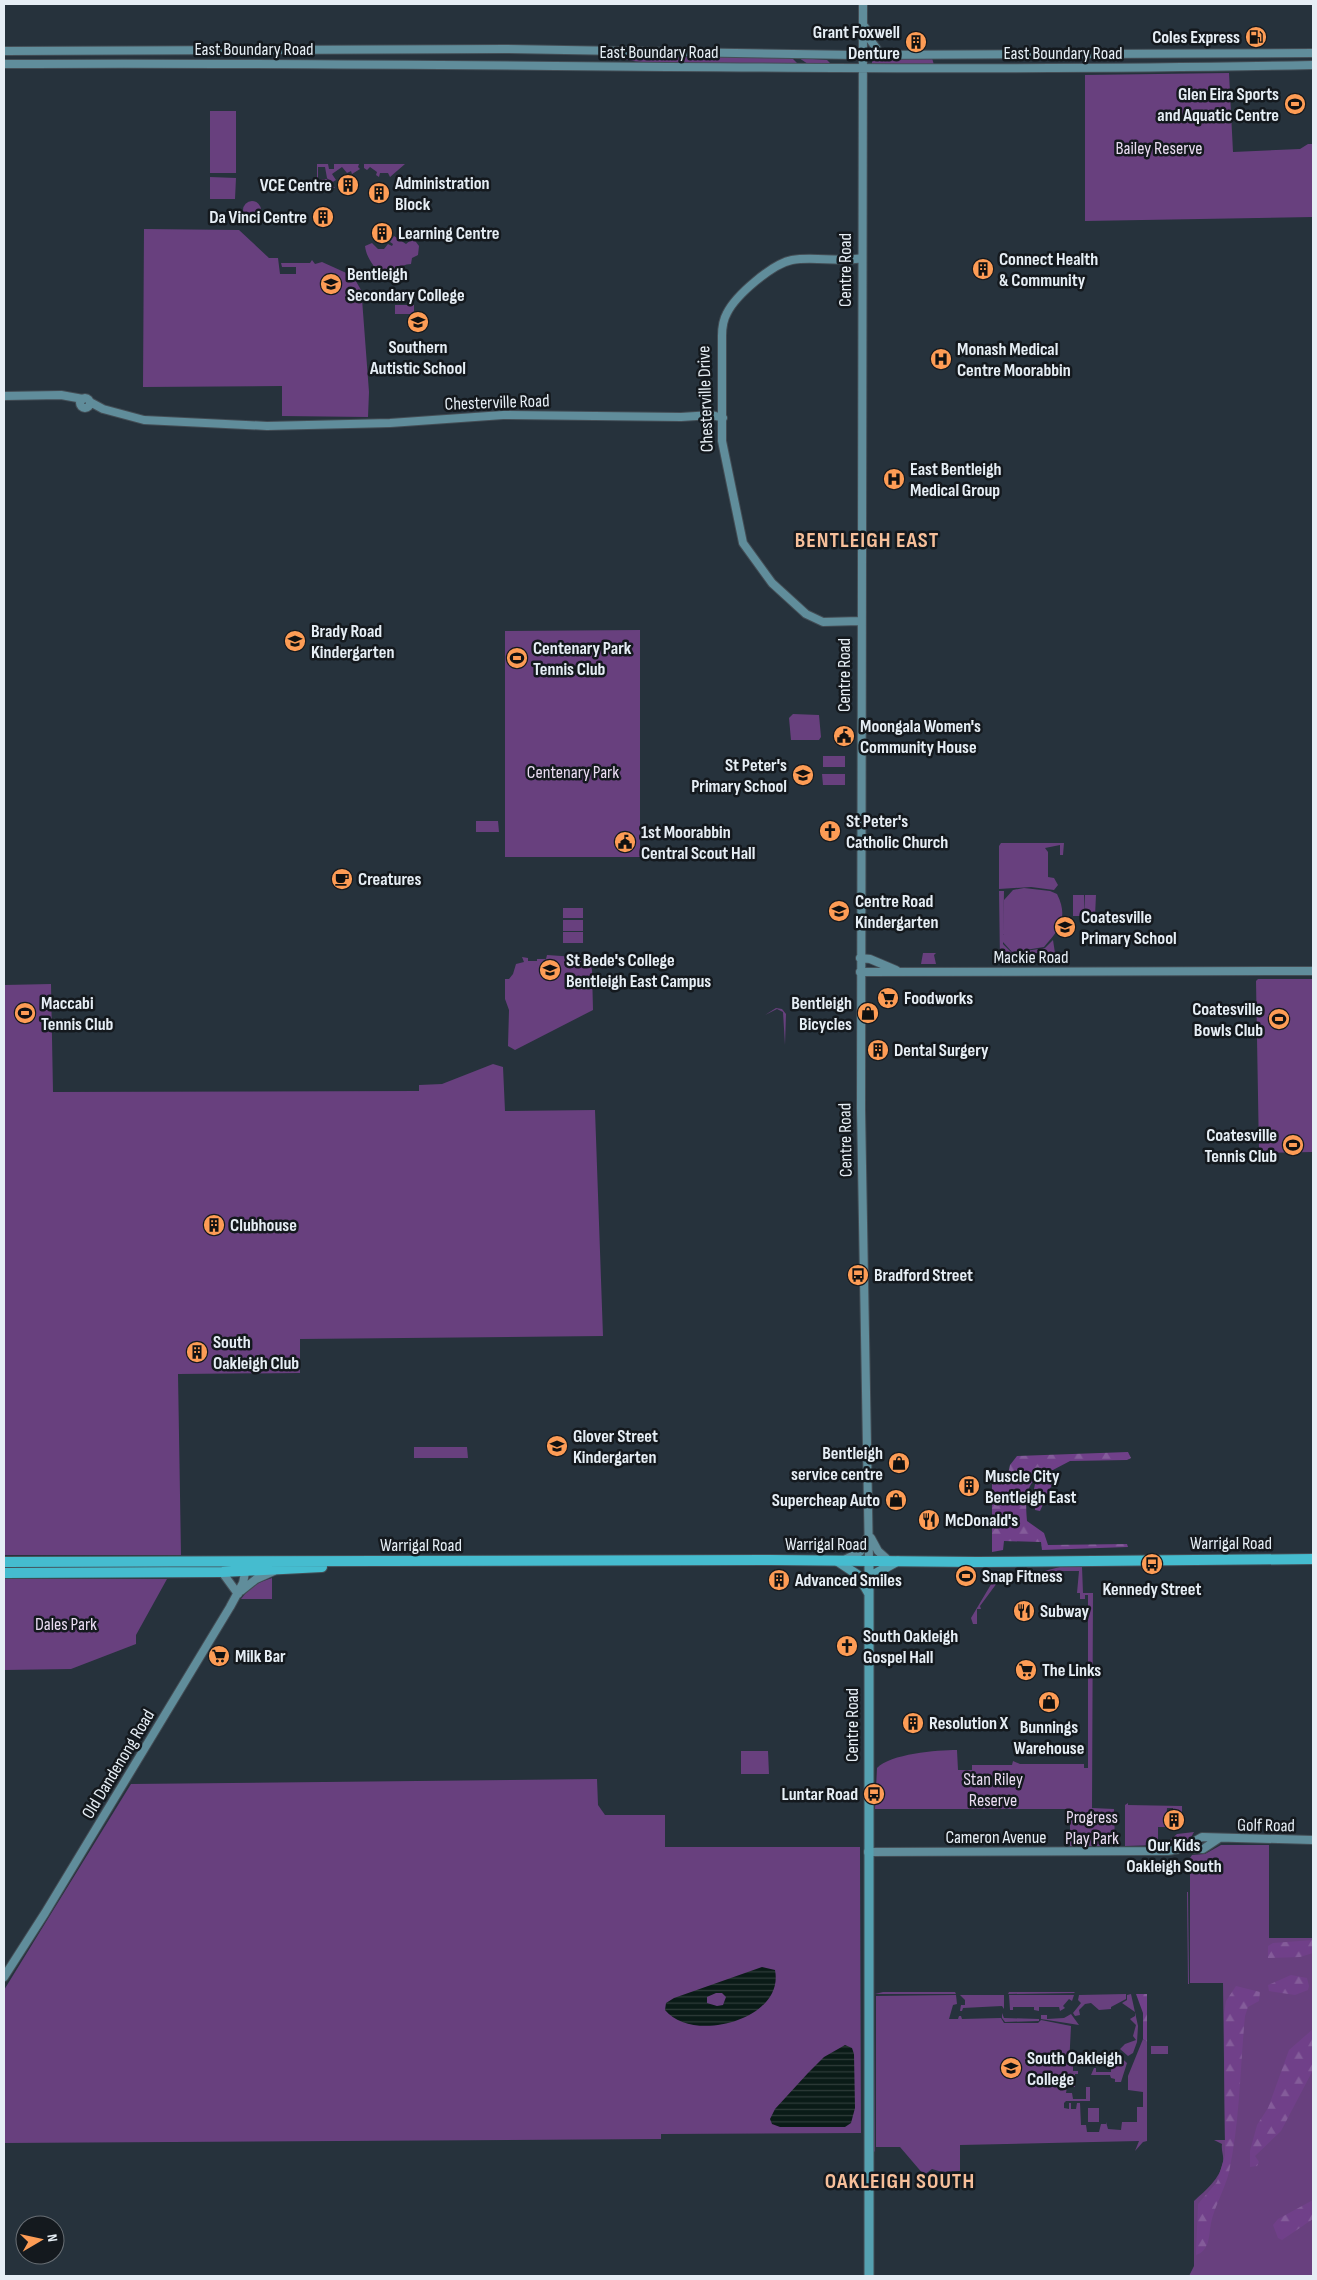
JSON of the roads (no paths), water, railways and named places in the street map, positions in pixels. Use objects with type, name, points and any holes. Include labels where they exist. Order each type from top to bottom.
[{"type":"highway","name":"Warrigal Road","points":[[4,1562],[1313,1559]]},
{"type":"highway","name":"Warrigal Road","points":[[4,1573],[246,1572],[330,1567],[339,1562]]},
{"type":"main road","name":"Centre Road","points":[[863,4],[860,972],[861,1161],[869,1534],[869,2276]]},
{"type":"main road","points":[[863,19],[869,38],[881,55]]},
{"type":"main road","points":[[316,50],[318,58],[344,64]]},
{"type":"main road","name":"East Boundary Road","points":[[4,51],[316,50],[824,55],[1313,53]]},
{"type":"main road","points":[[619,52],[619,66]]},
{"type":"main road","points":[[794,54],[796,59],[805,66],[818,68]]},
{"type":"main road","points":[[824,55],[832,61],[833,68]]},
{"type":"main road","points":[[933,55],[936,63],[946,68]]},
{"type":"main road","name":"East Boundary Road","points":[[4,64],[344,64],[862,69],[1313,65]]},
{"type":"main road","name":"Chesterville Drive","points":[[860,622],[823,622],[803,612],[772,583],[743,543],[724,453],[720,417],[719,335],[724,314],[732,301],[766,268],[779,260],[793,258],[862,258]]},
{"type":"main road","name":"Chesterville Road","points":[[4,396],[54,396],[144,420],[253,424],[283,422],[314,424],[390,423],[503,415],[720,417]]},
{"type":"main road","name":"Mackie Road","points":[[860,958],[870,958],[898,972]]},
{"type":"main road","name":"Mackie Road","points":[[860,972],[1313,971]]},
{"type":"main road","points":[[840,1561],[860,1552],[869,1534]]},
{"type":"main road","points":[[869,1534],[878,1551],[893,1561],[869,1577]]},
{"type":"main road","name":"Old Dandenong Road","points":[[4,1977],[45,1913],[238,1593],[246,1572],[246,1561]]},
{"type":"main road","points":[[840,1561],[854,1571],[869,1594]]},
{"type":"main road","points":[[222,1572],[238,1593],[256,1579],[277,1570]]},
{"type":"main road","name":"Golf Road","points":[[1201,1843],[1218,1839],[1313,1840]]},
{"type":"main road","name":"Cameron Avenue","points":[[868,1852],[1168,1851],[1201,1843]]},
{"type":"place","name":"Coles Express","points":[[1256,37]]},
{"type":"place","name":"Grant Foxwell Denture","points":[[916,42]]},
{"type":"place","name":"Glen Eira Sports and Aquatic Centre","points":[[1295,104]]},
{"type":"place","name":"VCE Centre","points":[[348,185]]},
{"type":"place","name":"Administration Block","points":[[379,193]]},
{"type":"place","name":"Da Vinci Centre","points":[[323,217]]},
{"type":"place","name":"Learning Centre","points":[[382,233]]},
{"type":"place","name":"Connect Health & Community","points":[[983,269]]},
{"type":"place","name":"Bentleigh Secondary College","points":[[331,284]]},
{"type":"place","name":"Southern Autistic School","points":[[418,322]]},
{"type":"place","name":"Monash Medical Centre Moorabbin","points":[[941,359]]},
{"type":"place","name":"East Bentleigh Medical Group","points":[[894,479]]},
{"type":"place","name":"Brady Road Kindergarten","points":[[295,641]]},
{"type":"place","name":"Centenary Park Tennis Club","points":[[517,658]]},
{"type":"place","name":"Moongala Women's Community House","points":[[844,736]]},
{"type":"place","name":"St Peter's Primary School","points":[[803,775]]},
{"type":"place","name":"St Peter's Catholic Church","points":[[830,831]]},
{"type":"place","name":"1st Moorabbin Central Scout Hall","points":[[625,842]]},
{"type":"place","name":"Creatures","points":[[342,879]]},
{"type":"place","name":"Centre Road Kindergarten","points":[[839,911]]},
{"type":"place","name":"Coatesville Primary School","points":[[1065,927]]},
{"type":"place","name":"St Bede's College Bentleigh East Campus","points":[[550,970]]},
{"type":"place","name":"Foodworks","points":[[888,998]]},
{"type":"place","name":"Maccabi Tennis Club","points":[[25,1013]]},
{"type":"place","name":"Bentleigh Bicycles","points":[[868,1013]]},
{"type":"place","name":"Coatesville Bowls Club","points":[[1279,1019]]},
{"type":"place","name":"Dental Surgery","points":[[878,1050]]},
{"type":"place","name":"Coatesville Tennis Club","points":[[1293,1145]]},
{"type":"place","name":"Clubhouse","points":[[214,1225]]},
{"type":"place","name":"Bradford Street","points":[[858,1275]]},
{"type":"place","name":"South Oakleigh Club","points":[[197,1352]]},
{"type":"place","name":"Glover Street Kindergarten","points":[[557,1446]]},
{"type":"place","name":"Bentleigh service centre","points":[[899,1463]]},
{"type":"place","name":"Muscle City Bentleigh East","points":[[969,1486]]},
{"type":"place","name":"Supercheap Auto","points":[[896,1500]]},
{"type":"place","name":"McDonald's","points":[[929,1520]]},
{"type":"place","name":"Kennedy Street","points":[[1152,1564]]},
{"type":"place","name":"Snap Fitness","points":[[966,1576]]},
{"type":"place","name":"Advanced Smiles","points":[[779,1580]]},
{"type":"place","name":"Subway","points":[[1024,1611]]},
{"type":"place","name":"South Oakleigh Gospel Hall","points":[[847,1646]]},
{"type":"place","name":"Milk Bar","points":[[219,1656]]},
{"type":"place","name":"The Links","points":[[1026,1670]]},
{"type":"place","name":"Bunnings Warehouse","points":[[1049,1702]]},
{"type":"place","name":"Resolution X","points":[[913,1723]]},
{"type":"place","name":"Luntar Road","points":[[874,1794]]},
{"type":"place","name":"Our Kids Oakleigh South","points":[[1174,1820]]},
{"type":"place","name":"South Oakleigh College","points":[[1011,2068]]},
{"type":"district","name":"BENTLEIGH EAST","points":[[867,539]]},
{"type":"district","name":"OAKLEIGH SOUTH","points":[[900,2180]]},
{"type":"park label","name":"Bailey Reserve","points":[[1159,148]]},
{"type":"park label","name":"Centenary Park","points":[[573,772]]},
{"type":"park label","name":"Dales Park","points":[[66,1624]]},
{"type":"park label","name":"Stan Riley Reserve","points":[[993,1789]]},
{"type":"park label","name":"Progress Play Park","points":[[1092,1827]]}]
